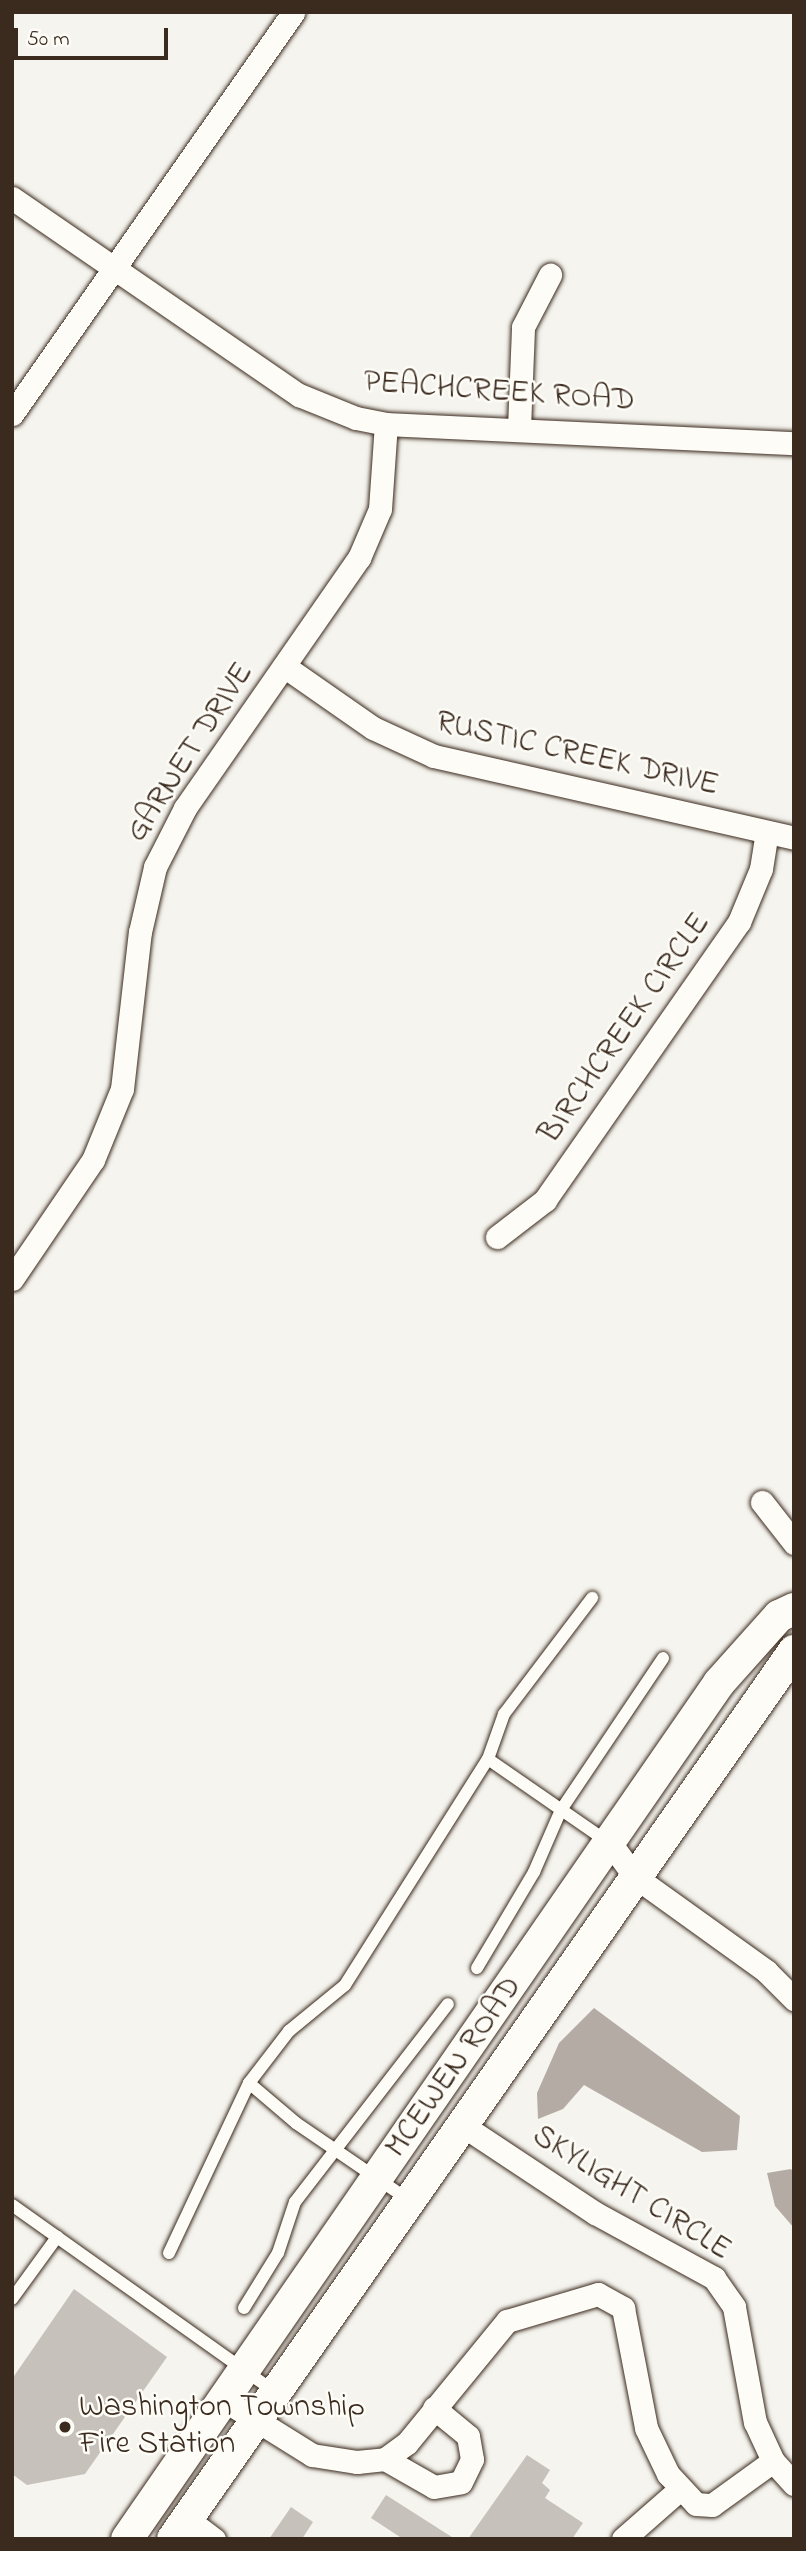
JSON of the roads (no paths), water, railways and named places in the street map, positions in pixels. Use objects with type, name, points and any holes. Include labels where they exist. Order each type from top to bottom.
[{"type":"street","points":[[12,414],[292,12]]},
{"type":"street","name":"PEACHCREEK ROAD","points":[[12,198],[299,395],[386,424],[519,428],[794,443]]},
{"type":"street","points":[[519,428],[523,327],[550,275]]},
{"type":"street","name":"GARNET DRIVE","points":[[12,1279],[93,1160],[122,1089],[143,910],[164,847],[371,534],[384,483],[386,424]]},
{"type":"street","name":"RUSTIC CREEK DRIVE","points":[[284,666],[373,728],[434,756],[794,838]]},
{"type":"street","name":"BIRCHCREEK CIRCLE","points":[[498,1237],[545,1200],[739,922],[761,869],[767,832]]},
{"type":"street","points":[[762,1502],[794,1543]]},
{"type":"street","name":"MCEWEN ROAD","points":[[127,2539],[611,1844],[719,1683],[779,1616],[794,1609]]},
{"type":"street","name":"MCEWEN ROAD","points":[[180,2529],[406,2198],[794,1651]]},
{"type":"street","points":[[611,1844],[634,1876],[766,1971],[794,1999]]},
{"type":"street","name":"SKYLIGHT CIRCLE","points":[[459,2123],[595,2213],[714,2278],[734,2307],[755,2422],[774,2460],[794,2484]]},
{"type":"street","points":[[225,2400],[254,2421],[312,2455],[358,2462],[385,2459],[407,2443],[507,2321],[522,2312],[608,2295],[623,2308],[646,2428],[680,2489],[696,2504],[712,2505],[774,2460]]},
{"type":"street","points":[[385,2459],[434,2487],[461,2482],[472,2459],[468,2436],[434,2408]]},
{"type":"street","points":[[623,2539],[680,2489]]},
{"type":"street","points":[[180,2529],[214,2539]]},
{"type":"lane","points":[[169,2253],[248,2083],[289,2031],[345,1985],[488,1759],[504,1714],[592,1598]]},
{"type":"lane","points":[[477,1968],[534,1872],[561,1810],[663,1658]]},
{"type":"lane","points":[[488,1759],[611,1844]]},
{"type":"lane","points":[[244,2308],[278,2253],[295,2202],[448,2004]]},
{"type":"lane","points":[[248,2083],[296,2123],[337,2148],[406,2198]]},
{"type":"lane","points":[[12,2205],[275,2392]]},
{"type":"lane","points":[[12,2300],[57,2238]]},
{"type":"place","name":"Washington Township Fire Station","points":[[65,2427]]}]
